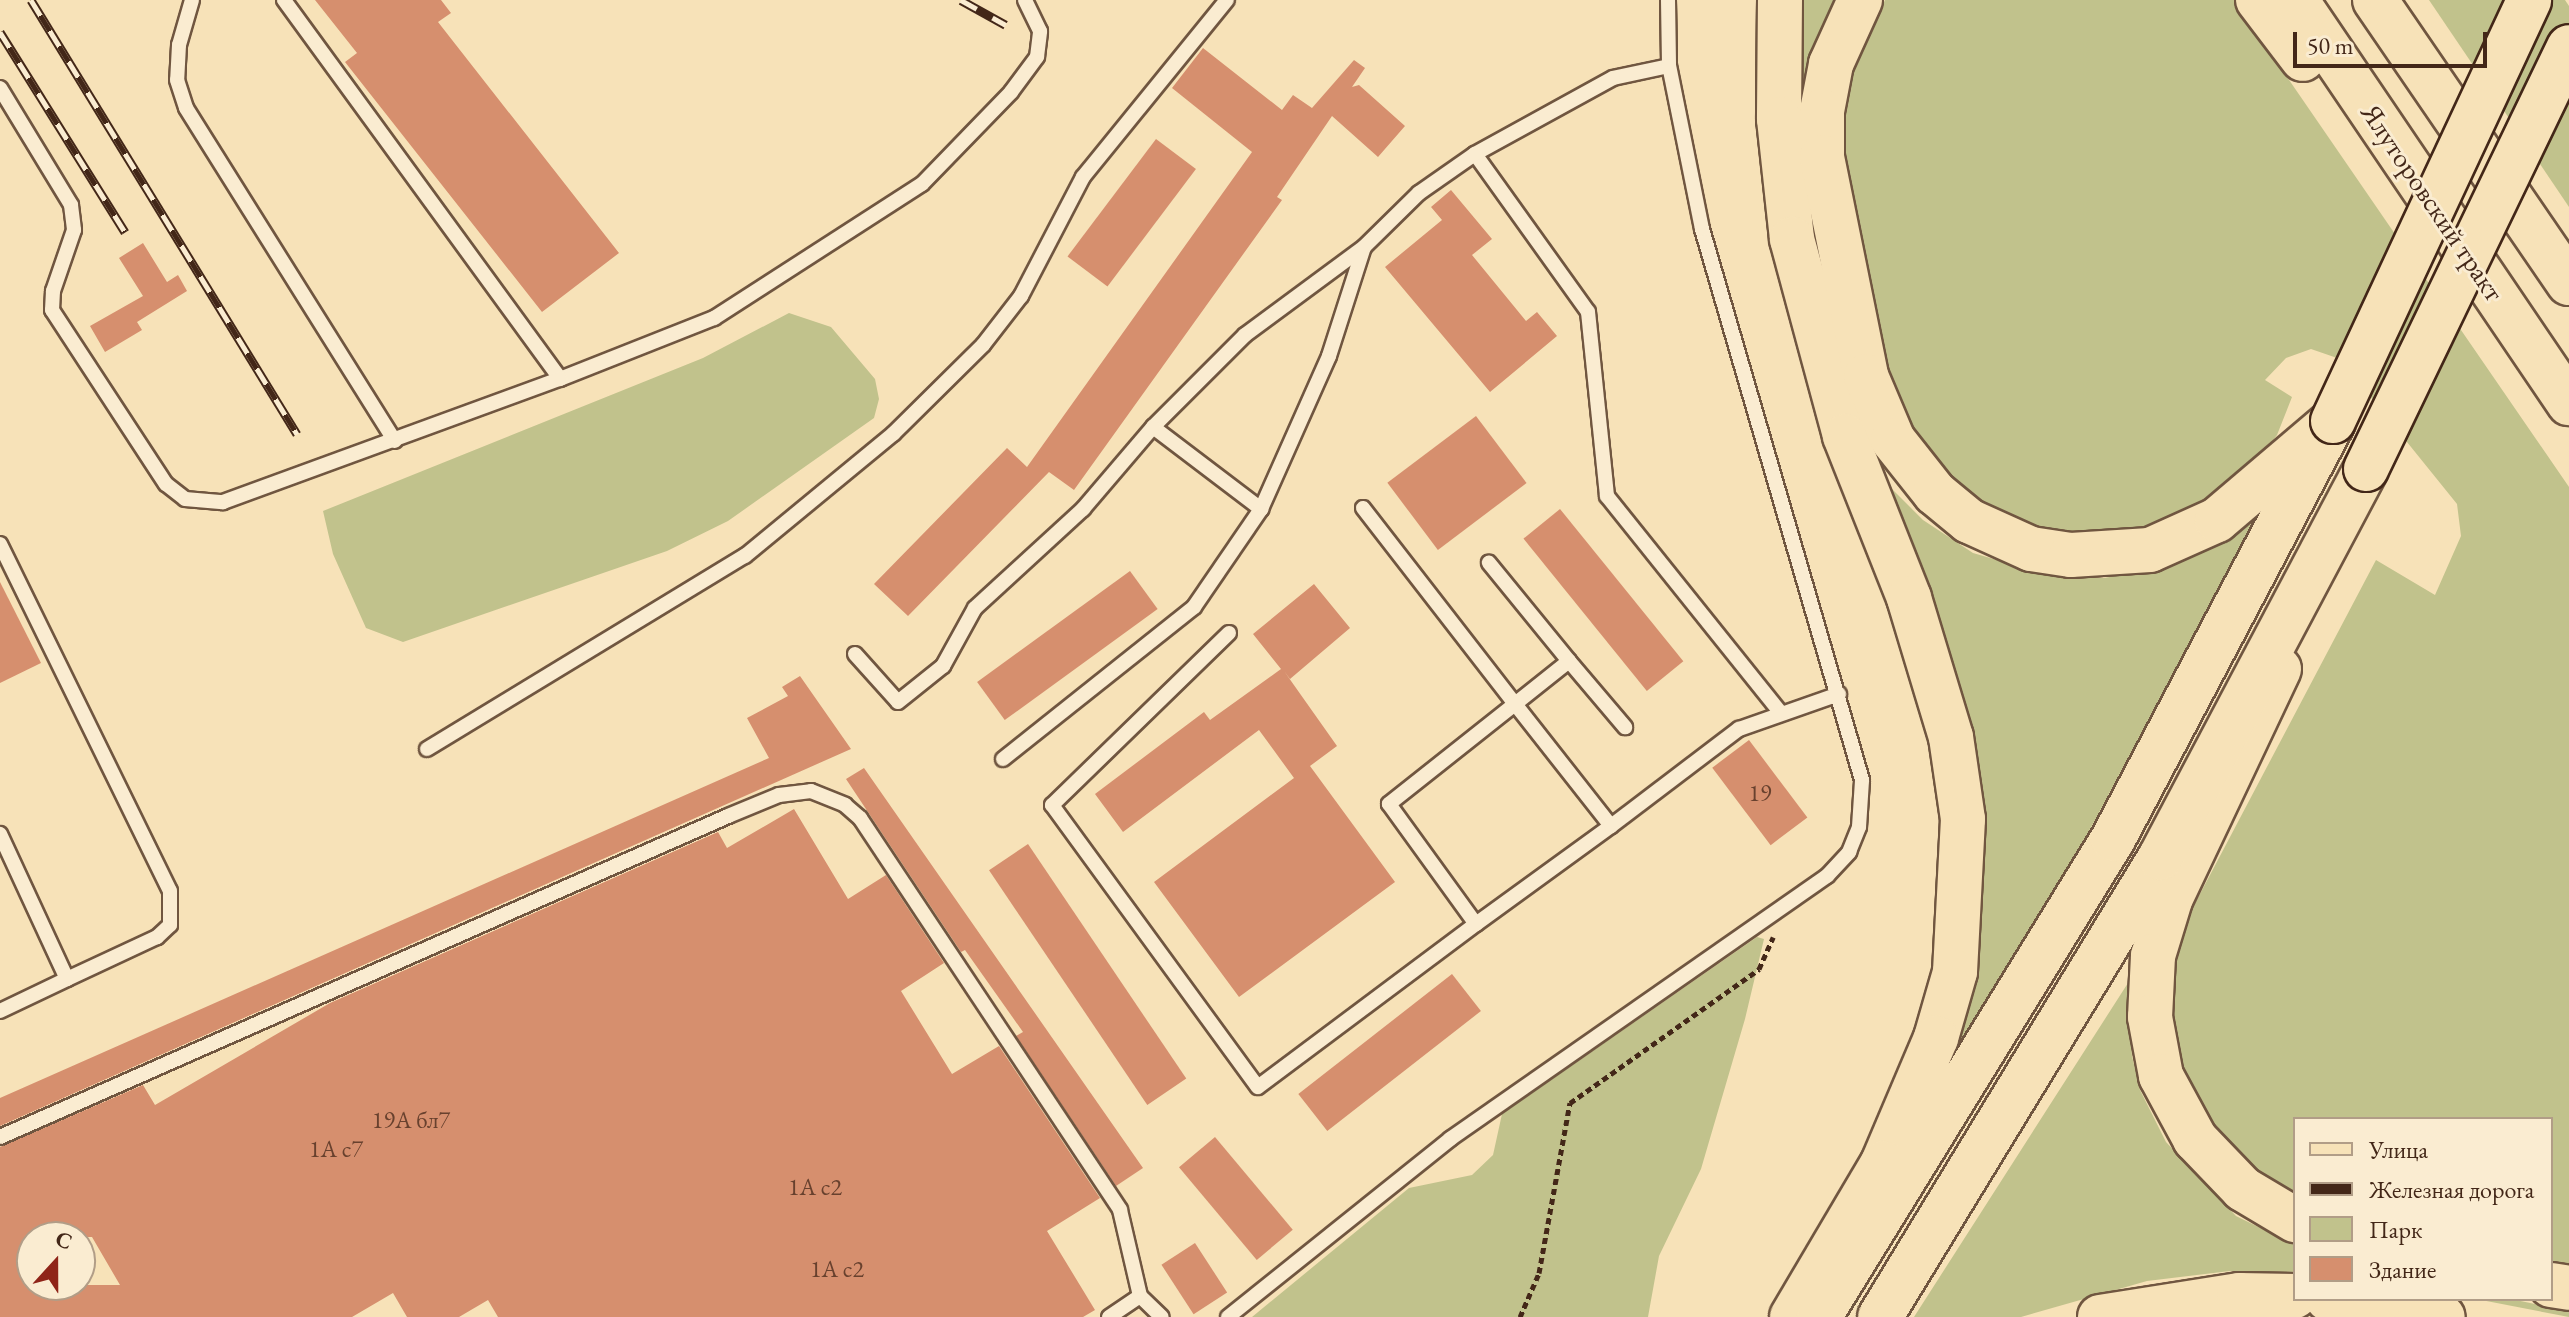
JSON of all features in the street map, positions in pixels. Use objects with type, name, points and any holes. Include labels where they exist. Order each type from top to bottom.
[{"type":"main road","points":[[1780,0],[1779,119],[1792,239],[1845,436],[1909,598],[1951,737],[1963,819],[1955,972],[1936,1038],[1883,1163],[1792,1317]]},
{"type":"main road","points":[[1860,0],[1831,64],[1822,111],[1822,157],[1866,376],[1893,440],[1935,493],[1969,521],[2031,549],[2071,555],[2150,550],[2217,520],[2333,421]]},
{"type":"main road","points":[[2258,0],[2344,116],[2441,214]]},
{"type":"main road","name":"Ялуторовский тракт","points":[[2296,0],[2569,403]]},
{"type":"main road","points":[[1819,1317],[2113,839],[2333,421],[2529,0]]},
{"type":"main road","points":[[2381,7],[2569,283]]},
{"type":"main road","points":[[1880,1317],[2160,858],[2362,476],[2569,47]]},
{"type":"main road","points":[[2491,169],[2569,253]]},
{"type":"main road","points":[[2293,1219],[2243,1189],[2195,1139],[2174,1109],[2153,1048],[2150,987],[2158,932],[2188,855],[2247,745],[2362,476]]},
{"type":"main road","points":[[2100,1317],[2211,1298],[2293,1296]]},
{"type":"main road","points":[[2341,1301],[2443,1317]]},
{"type":"lane","points":[[192,0],[179,45],[177,80],[186,108],[395,441]]},
{"type":"lane","points":[[284,0],[560,379]]},
{"type":"lane","points":[[0,88],[71,205],[74,230],[53,291],[52,310],[166,484],[185,499],[223,502],[395,441],[714,318],[922,184],[1011,92],[1037,57],[1040,31],[1025,0]]},
{"type":"lane","points":[[427,749],[745,556],[893,434],[983,345],[1021,296],[1083,177],[1227,0]]},
{"type":"lane","points":[[1228,1317],[1450,1139],[1827,876],[1849,852],[1859,827],[1862,780],[1702,229],[1669,66],[1668,0]]},
{"type":"lane","points":[[855,654],[898,702],[943,666],[975,608],[1083,509],[1153,427],[1245,335],[1364,247],[1440,175],[1613,78],[1669,66]]},
{"type":"lane","points":[[1475,154],[1588,312],[1607,496],[1780,712]]},
{"type":"lane","points":[[1003,759],[1194,607],[1261,509],[1329,356],[1364,247]]},
{"type":"lane","points":[[1153,427],[1261,509]]},
{"type":"lane","points":[[1363,508],[1611,826]]},
{"type":"lane","points":[[0,544],[170,891],[170,925],[157,937],[0,1011]]},
{"type":"lane","points":[[1489,563],[1625,727]]},
{"type":"lane","points":[[1229,633],[1052,805],[1258,1087],[1739,729],[1780,712],[1839,694]]},
{"type":"lane","points":[[1476,924],[1389,804],[1569,661]]},
{"type":"lane","points":[[0,1137],[753,805],[797,790],[811,791],[845,805],[860,818],[1120,1210],[1140,1296],[1162,1317]]},
{"type":"lane","points":[[0,834],[67,979]]},
{"type":"lane","points":[[1109,1317],[1140,1296]]},
{"type":"path","points":[[1520,1317],[1539,1273],[1570,1103],[1759,969],[1781,910]]},
{"type":"green space","points":[[1798,0],[1835,0],[1804,80],[1800,80]]},
{"type":"green space","points":[[1885,0],[2234,0],[2569,487],[2569,1269],[2553,1265],[2553,1117],[2293,1117],[2293,1200],[2268,1184],[2200,1115],[2175,1055],[2171,1026],[2175,958],[2191,911],[2376,560],[2435,595],[2461,536],[2457,504],[2340,359],[2311,349],[2286,358],[2265,380],[2292,397],[2277,435],[2244,478],[2163,529],[2048,536],[1962,495],[1917,446],[1890,386],[1841,159],[1845,83]]},
{"type":"green space","points":[[2429,0],[2565,0],[2569,6],[2569,207]]},
{"type":"green space","points":[[789,313],[831,327],[875,379],[879,399],[874,418],[728,521],[667,551],[403,642],[366,628],[333,554],[323,511],[703,358]]},
{"type":"green space","points":[[1889,486],[1923,520],[1973,553],[2056,577],[2104,578],[2165,567],[2253,523],[2094,822],[1970,1042],[1964,1043],[1960,1039],[1974,981],[1966,716],[1931,589]]},
{"type":"green space","points":[[1757,937],[1764,939],[1745,1019],[1701,1169],[1659,1256],[1648,1317],[1252,1317],[1409,1188],[1472,1175],[1493,1155],[1502,1114]]},
{"type":"green space","points":[[2128,983],[2132,1056],[2140,1090],[2166,1142],[2236,1216],[2293,1244],[2293,1272],[2230,1271],[2147,1281],[2021,1317],[1914,1317]]},
{"type":"green space","points":[[2486,1301],[2521,1301],[2569,1311],[2569,1317]]},
{"type":"building","points":[[315,0],[441,0],[451,13],[438,22],[619,253],[542,312],[345,62],[357,53]]},
{"type":"building","points":[[1203,48],[1282,110],[1293,95],[1312,108],[1354,60],[1365,68],[1352,87],[1359,85],[1405,126],[1378,157],[1332,116],[1277,197],[1282,200],[1074,490],[1049,472],[908,616],[874,584],[1007,448],[1027,467],[1252,152],[1172,88]]},
{"type":"building","points":[[1156,139],[1196,169],[1107,286],[1068,256]]},
{"type":"building","points":[[1451,190],[1492,239],[1472,255],[1526,321],[1537,312],[1557,336],[1490,392],[1385,267],[1442,220],[1431,207]]},
{"type":"building","points":[[143,243],[167,282],[178,275],[187,291],[137,322],[142,330],[105,352],[90,326],[143,296],[119,258]]},
{"type":"building","points":[[1476,416],[1527,483],[1438,550],[1387,483]]},
{"type":"building","points":[[1560,509],[1683,661],[1647,691],[1523,539]]},
{"type":"building","points":[[1130,571],[1158,609],[1005,720],[977,682]]},
{"type":"building","points":[[0,582],[41,663],[0,683]]},
{"type":"building","points":[[1314,584],[1350,628],[1290,679],[1284,671],[1337,746],[1310,766],[1395,882],[1239,997],[1154,882],[1294,778],[1259,730],[1123,832],[1095,794],[1204,712],[1210,720],[1281,669],[1253,634]]},
{"type":"building","points":[[800,676],[851,749],[0,1126],[0,1098],[769,758],[747,718],[788,696],[782,687]]},
{"type":"building","points":[[1749,740],[1807,817],[1771,845],[1712,768]]},
{"type":"building","points":[[864,768],[1143,1168],[1116,1186],[1016,1036],[1023,1032],[965,950],[961,952],[846,779]]},
{"type":"building","points":[[794,809],[848,899],[886,875],[944,963],[901,991],[952,1074],[999,1046],[1100,1198],[1047,1231],[1095,1310],[1083,1317],[498,1317],[488,1300],[459,1317],[407,1317],[393,1293],[352,1317],[0,1317],[0,1147],[143,1085],[155,1105],[330,1003],[718,832],[727,848]]},
{"type":"building","points":[[1028,844],[1186,1079],[1147,1105],[989,870]]},
{"type":"building","points":[[1452,974],[1481,1011],[1327,1131],[1298,1094]]},
{"type":"building","points":[[1215,1137],[1293,1230],[1257,1260],[1179,1167]]},
{"type":"building","points":[[1195,1243],[1227,1292],[1194,1314],[1161,1265]]},
{"type":"railway","points":[[31,0],[297,434]]},
{"type":"railway","points":[[961,0],[1006,25]]},
{"type":"railway","points":[[0,32],[125,232]]}]
